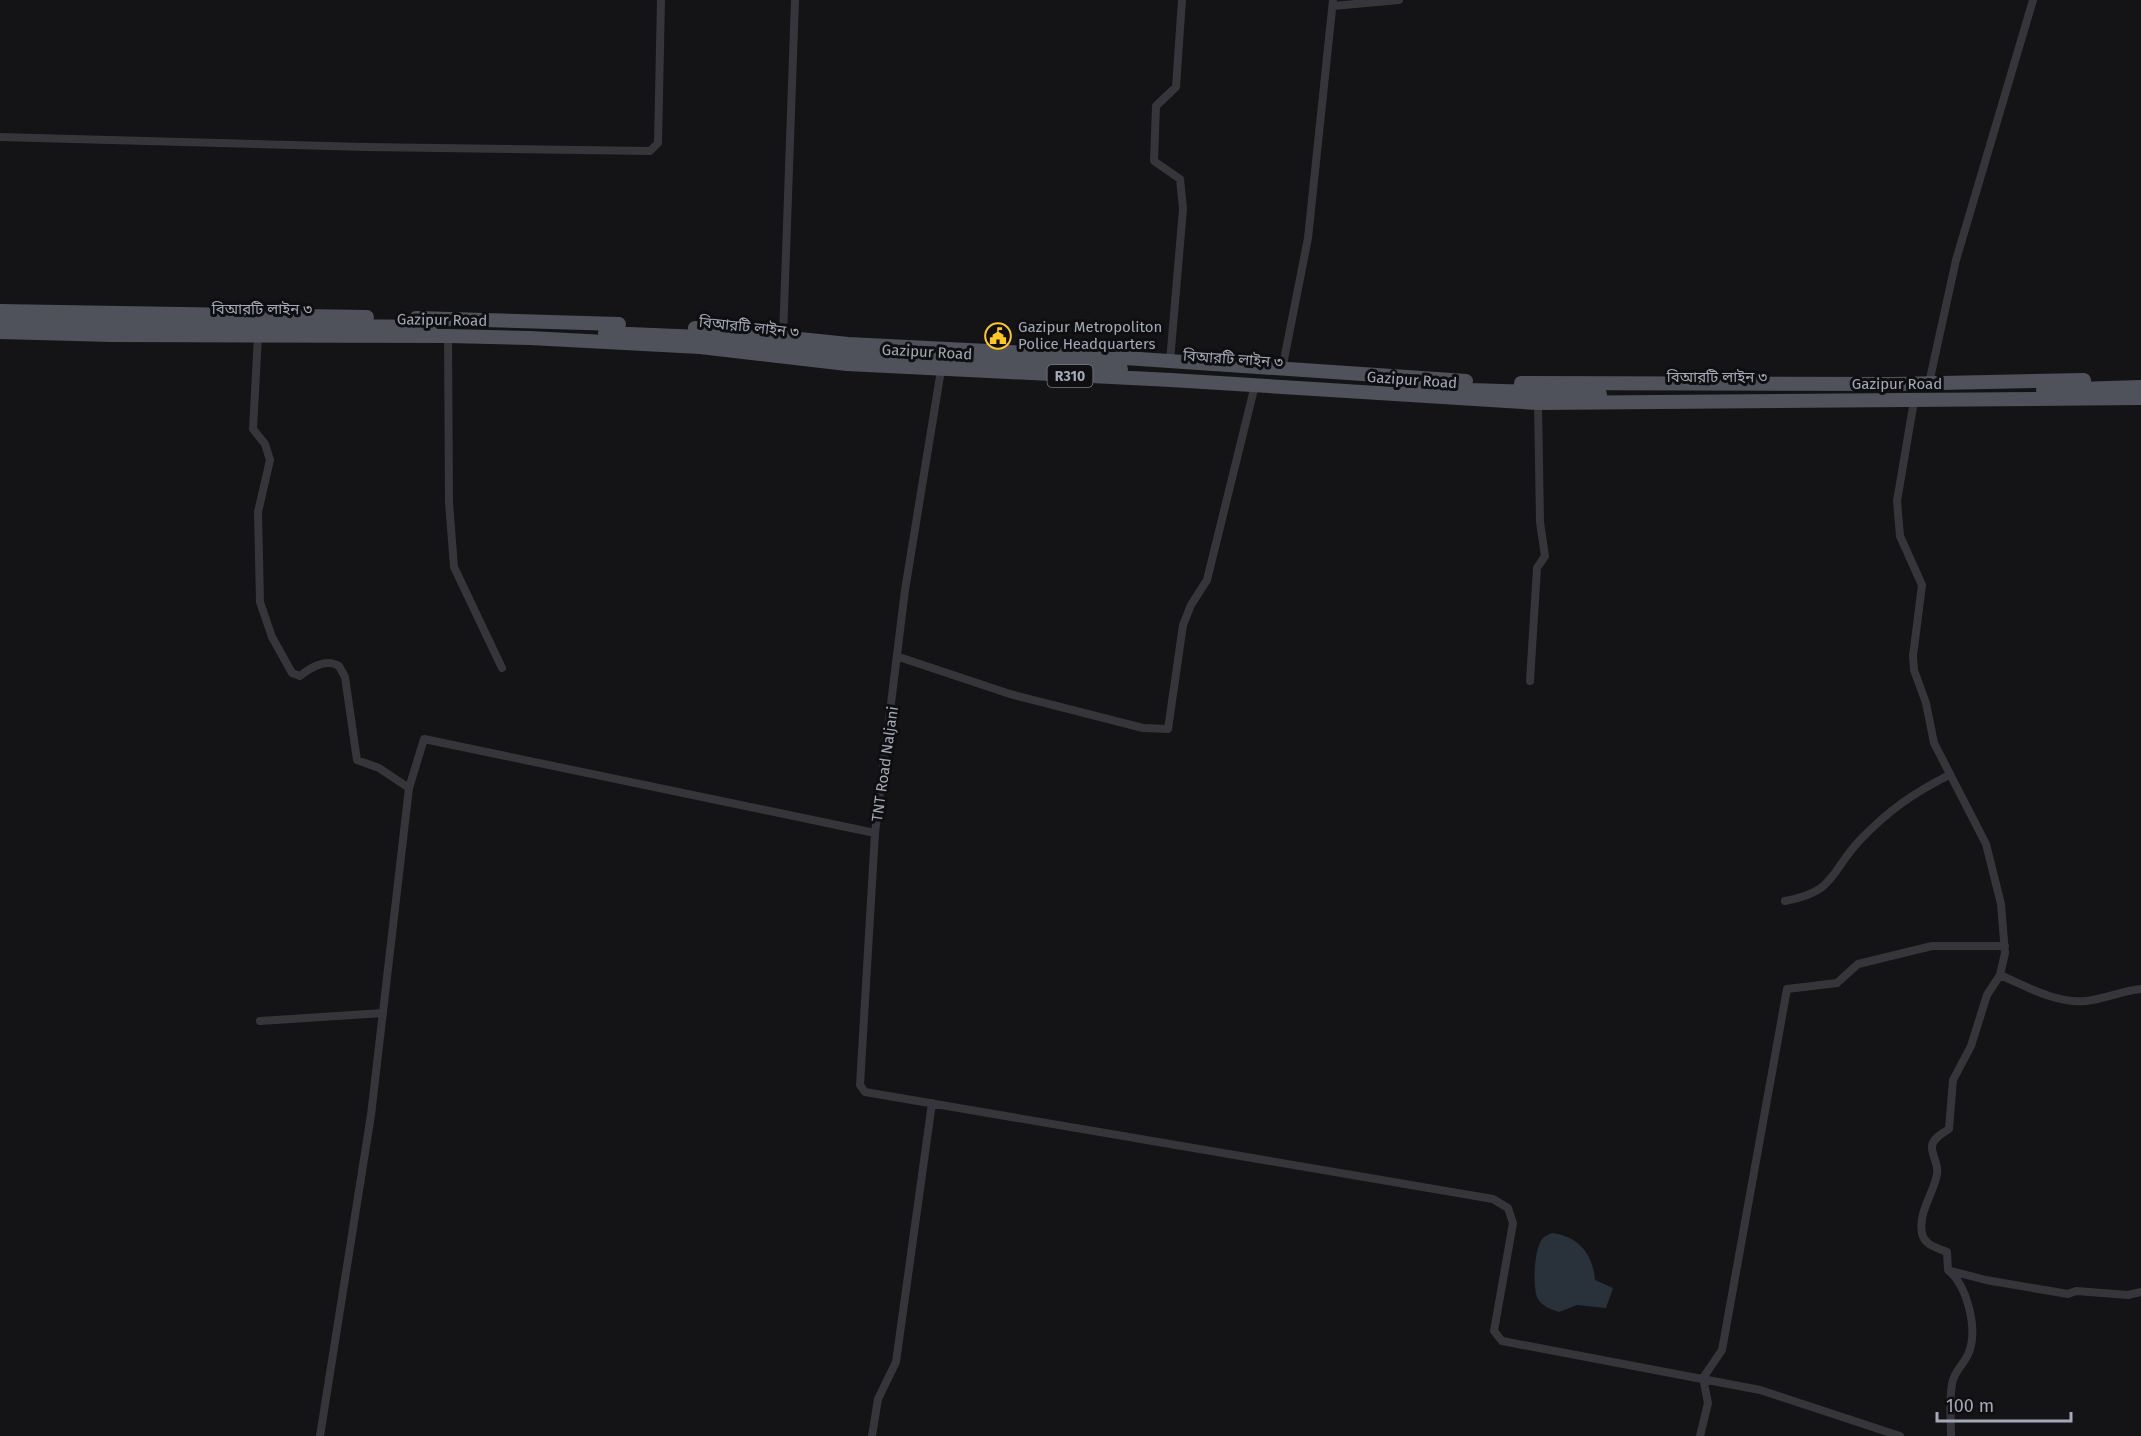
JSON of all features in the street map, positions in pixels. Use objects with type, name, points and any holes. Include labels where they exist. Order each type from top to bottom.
[{"type":"main road","name":"Gazipur Road","points":[[0,311],[515,320],[702,328],[849,344],[1170,361],[1509,383],[1929,383],[2141,379]]},
{"type":"main road","name":"বিআরটি লাইন ৩","points":[[0,322],[527,329],[701,338],[849,355],[1491,391],[1653,394],[1983,393],[2141,387]]},
{"type":"main road","name":"Gazipur Road","points":[[0,332],[448,336],[700,347],[847,364],[1256,385],[1538,403],[2141,398]]},
{"type":"street","points":[[0,136],[366,147],[650,151],[657,143],[661,0]]},
{"type":"street","points":[[783,337],[795,0]]},
{"type":"street","points":[[1170,361],[1183,209],[1180,179],[1154,161],[1156,106],[1176,87],[1182,0]]},
{"type":"street","points":[[1282,370],[1308,238],[1333,3],[1399,0]]},
{"type":"street","points":[[1929,383],[1956,260],[2032,0]]},
{"type":"street","points":[[258,336],[253,429],[265,444],[270,460],[258,512],[260,602],[272,637],[292,673],[300,676],[311,668],[326,663],[339,666],[345,677],[357,760],[379,768],[409,788]]},
{"type":"street","points":[[448,336],[449,502],[454,567],[502,668]]},
{"type":"street","name":"TNT Road Naljani","points":[[941,370],[905,590],[899,657],[875,833],[860,1085],[865,1092],[1493,1199],[1508,1208],[1513,1223],[1494,1331],[1502,1341],[1760,1390],[1900,1436]]},
{"type":"street","points":[[899,657],[1010,694],[1143,728],[1168,729],[1183,625],[1191,605],[1207,580],[1256,385]]},
{"type":"street","points":[[1914,401],[1897,501],[1900,536],[1922,585],[1913,656],[1914,670],[1926,703],[1934,743],[1986,844],[2001,904],[2005,946],[2000,975],[1987,995],[1971,1046],[1953,1080],[1949,1129],[1936,1138],[1932,1146],[1938,1170],[1934,1191],[1924,1208],[1922,1233],[1928,1244],[1947,1252],[1948,1270],[1958,1278],[1973,1327],[1969,1353],[1955,1371],[1951,1385],[1951,1436]]},
{"type":"street","points":[[1530,681],[1538,568],[1545,556],[1540,522],[1538,403]]},
{"type":"street","points":[[320,1436],[371,1115],[409,788],[424,739],[875,833]]},
{"type":"street","points":[[1785,901],[1806,897],[1830,883],[1846,855],[1890,812],[1909,795],[1949,775]]},
{"type":"street","points":[[1700,1436],[1708,1403],[1703,1378],[1722,1350],[1787,988],[1837,983],[1858,964],[1932,946],[2005,946]]},
{"type":"street","points":[[2000,975],[2036,991],[2082,1001],[2120,991],[2141,989]]},
{"type":"street","points":[[260,1021],[383,1013]]},
{"type":"street","points":[[872,1436],[878,1399],[896,1362],[932,1103]]},
{"type":"street","points":[[1948,1270],[1986,1280],[2068,1293],[2076,1291],[2128,1294],[2141,1292]]},
{"type":"shaded area","points":[[1552,1233],[1577,1242],[1591,1262],[1595,1280],[1613,1288],[1606,1308],[1577,1305],[1559,1312],[1540,1302],[1536,1294],[1536,1258],[1543,1238]]},
{"type":"place","name":"Gazipur Metropoliton Police Headquarters","points":[[998,336]]}]
